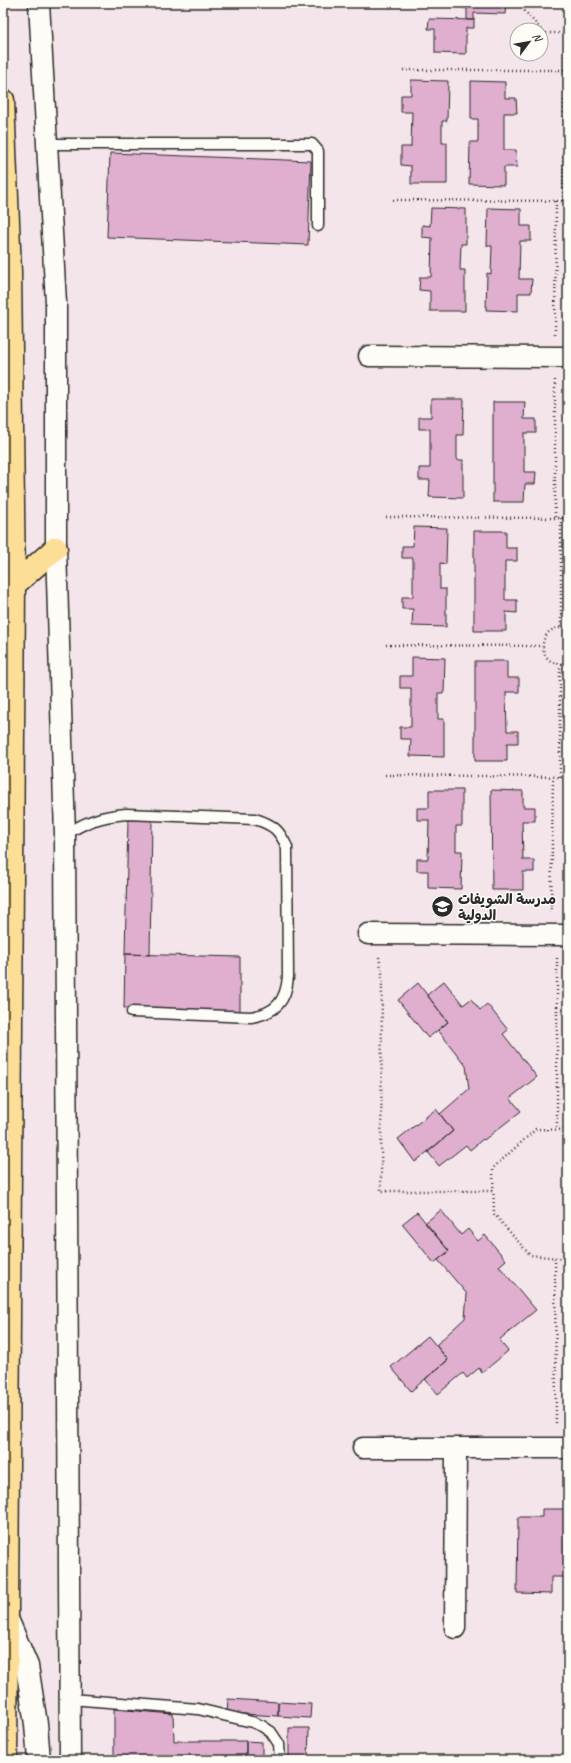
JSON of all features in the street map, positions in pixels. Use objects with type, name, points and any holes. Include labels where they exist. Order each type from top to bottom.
[{"type":"highway","points":[[3,100],[10,272],[14,585],[6,1760]]},
{"type":"highway","points":[[14,585],[56,548]]},
{"type":"main road","points":[[7,1619],[27,1666],[36,1724],[39,1760]]},
{"type":"street","points":[[39,3],[56,303],[56,548],[65,835],[68,1229],[67,1434],[70,1760]]},
{"type":"street","points":[[369,356],[568,357]]},
{"type":"street","points":[[368,934],[559,935]]},
{"type":"street","points":[[363,1448],[562,1448]]},
{"type":"street","points":[[455,1628],[456,1448]]},
{"type":"lane","points":[[46,144],[312,144],[318,151],[318,226]]},
{"type":"lane","points":[[65,835],[93,820],[126,814],[255,819],[269,824],[281,834],[288,847],[287,989],[282,1000],[274,1009],[263,1015],[251,1017],[132,1012]]},
{"type":"lane","points":[[70,1699],[198,1709],[252,1722],[271,1732],[278,1744],[280,1760]]},
{"type":"path","points":[[523,3],[523,10],[544,33],[566,33],[563,201]]},
{"type":"path","points":[[402,70],[566,70]]},
{"type":"path","points":[[393,200],[568,201]]},
{"type":"path","points":[[386,517],[568,518]]},
{"type":"path","points":[[561,518],[561,627]]},
{"type":"path","points":[[568,629],[561,627],[552,629],[545,636],[542,646],[545,655],[551,662],[560,665],[568,663]]},
{"type":"path","points":[[386,645],[542,646]]},
{"type":"path","points":[[560,665],[560,777]]},
{"type":"path","points":[[386,775],[568,778]]},
{"type":"path","points":[[553,777],[559,935],[557,1130]]},
{"type":"path","points":[[368,934],[377,951],[382,973],[381,1191],[494,1191]]},
{"type":"path","points":[[568,1130],[536,1129],[493,1168],[494,1214],[530,1255],[568,1258]]},
{"type":"path","points":[[555,1258],[562,1448]]},
{"type":"shaded area","points":[[3,3],[568,3],[568,1760],[3,1760]]},
{"type":"building","points":[[463,3],[506,3],[505,14],[474,13],[474,20],[467,20],[467,8],[463,8]]},
{"type":"building","points":[[429,19],[474,20],[474,28],[466,28],[466,54],[435,53],[435,29],[428,29]]},
{"type":"building","points":[[411,80],[448,81],[447,121],[442,121],[442,143],[447,143],[447,184],[411,184],[411,166],[401,165],[401,147],[411,147],[412,112],[401,112],[401,95],[411,95]]},
{"type":"building","points":[[471,81],[505,82],[505,98],[516,98],[517,113],[504,113],[504,150],[516,150],[517,167],[504,167],[504,185],[469,184],[470,142],[478,142],[478,119],[471,119]]},
{"type":"building","points":[[110,153],[311,161],[308,245],[107,237]]},
{"type":"building","points":[[431,208],[466,209],[466,244],[461,244],[460,270],[465,270],[465,311],[430,311],[430,291],[419,290],[420,277],[431,277],[432,238],[422,237],[422,225],[430,226]]},
{"type":"building","points":[[488,208],[521,209],[521,226],[531,226],[531,241],[520,241],[519,279],[532,279],[531,293],[518,293],[518,311],[486,310],[487,273],[491,274],[492,246],[487,246]]},
{"type":"building","points":[[431,399],[464,399],[463,435],[457,435],[457,460],[463,460],[463,498],[429,497],[430,480],[419,480],[419,468],[430,468],[430,429],[419,429],[419,417],[431,417]]},
{"type":"building","points":[[493,402],[525,402],[524,419],[536,419],[536,433],[524,433],[524,472],[536,472],[535,484],[525,484],[524,502],[493,502]]},
{"type":"building","points":[[414,527],[447,528],[446,564],[440,563],[440,589],[446,589],[446,627],[412,626],[413,609],[402,609],[402,597],[413,597],[413,558],[402,558],[402,546],[413,546]]},
{"type":"building","points":[[474,531],[506,531],[506,548],[517,548],[517,561],[505,561],[505,600],[517,600],[517,613],[506,612],[506,631],[474,631]]},
{"type":"building","points":[[412,657],[445,658],[444,693],[438,693],[438,719],[444,719],[444,757],[410,756],[411,739],[400,739],[400,727],[411,727],[411,688],[400,688],[400,676],[412,676]]},
{"type":"building","points":[[475,661],[507,661],[507,678],[519,678],[519,692],[506,692],[507,731],[518,731],[518,743],[507,743],[507,761],[475,761]]},
{"type":"building","points":[[429,790],[462,790],[462,826],[456,826],[456,851],[462,851],[461,889],[428,888],[428,871],[417,871],[417,859],[428,859],[429,820],[417,820],[417,808],[429,808]]},
{"type":"building","points":[[491,790],[523,791],[523,807],[535,807],[535,821],[522,821],[523,860],[534,860],[534,872],[523,872],[523,890],[492,890]]},
{"type":"building","points":[[128,820],[152,820],[150,955],[125,954]]},
{"type":"building","points":[[125,954],[240,957],[240,1011],[124,1008]]},
{"type":"building","points":[[444,981],[463,1005],[471,999],[480,1010],[487,1004],[508,1030],[503,1034],[537,1077],[510,1098],[521,1111],[470,1150],[466,1145],[439,1166],[428,1152],[453,1131],[440,1114],[469,1089],[466,1066],[438,1030],[448,1022],[427,995]]},
{"type":"building","points":[[418,983],[448,1022],[428,1038],[398,1000]]},
{"type":"building","points":[[436,1109],[453,1131],[415,1162],[398,1139]]},
{"type":"building","points":[[441,1210],[461,1235],[468,1229],[478,1241],[485,1235],[506,1260],[499,1266],[536,1310],[499,1340],[508,1351],[482,1373],[479,1368],[467,1378],[463,1373],[438,1394],[425,1379],[448,1360],[436,1345],[465,1318],[467,1294],[438,1260],[449,1251],[425,1223]]},
{"type":"building","points":[[417,1212],[449,1251],[434,1263],[402,1224]]},
{"type":"building","points":[[428,1336],[448,1360],[411,1391],[391,1367]]},
{"type":"building","points":[[542,1509],[568,1509],[568,1577],[551,1577],[551,1594],[517,1593],[518,1517],[542,1517]]},
{"type":"building","points":[[228,1699],[278,1702],[278,1716],[227,1713]]},
{"type":"building","points":[[278,1702],[311,1704],[310,1718],[278,1716]]},
{"type":"building","points":[[114,1709],[173,1714],[174,1741],[246,1741],[246,1760],[114,1760]]},
{"type":"building","points":[[289,1728],[309,1728],[308,1760],[289,1760]]},
{"type":"building","points":[[246,1741],[262,1742],[262,1760],[246,1760]]},
{"type":"place","name":"مدرسة الشويفات الدولية","points":[[443,907]]}]
